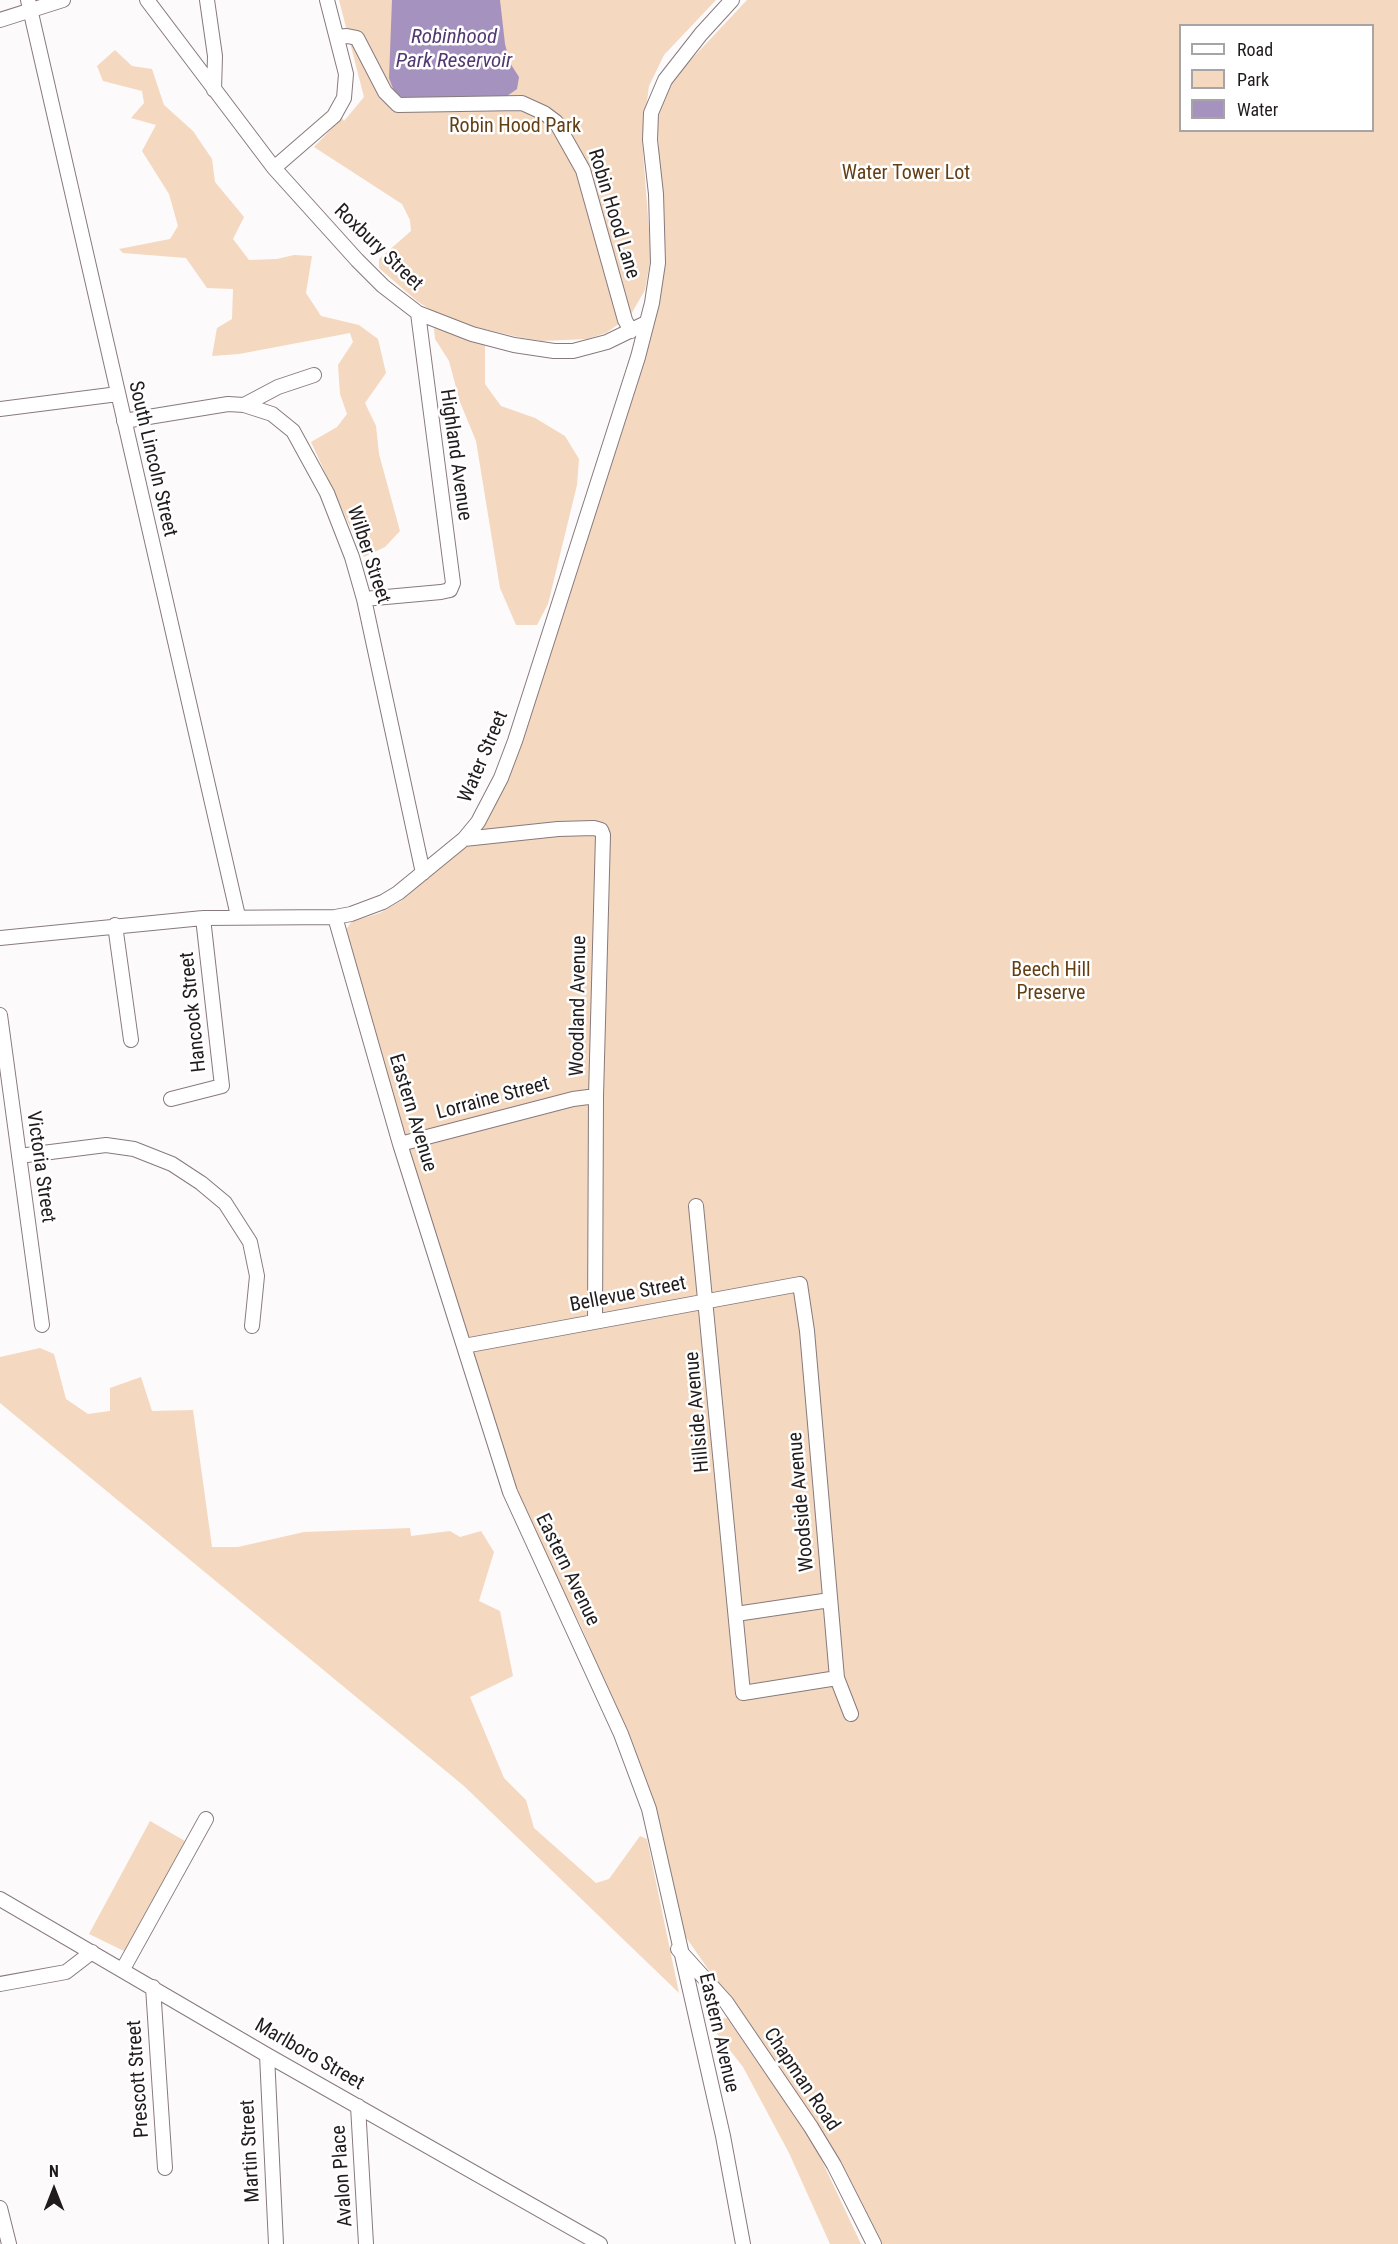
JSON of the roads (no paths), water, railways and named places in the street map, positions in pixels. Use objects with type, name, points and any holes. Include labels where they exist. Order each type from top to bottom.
[{"type":"street","points":[[0,20],[30,5],[63,0]]},
{"type":"street","name":"Roxbury Street","points":[[147,0],[274,168],[357,260],[383,286],[418,313],[472,334],[514,345],[554,351],[591,347],[632,331],[646,322]]},
{"type":"street","points":[[207,0],[214,56],[214,90]]},
{"type":"street","points":[[274,168],[318,130],[341,106],[346,88],[346,74],[327,0]]},
{"type":"street","points":[[646,322],[658,263],[656,194],[650,140],[651,113],[665,80],[701,34],[732,0]]},
{"type":"street","name":"South Lincoln Street","points":[[30,5],[238,916]]},
{"type":"street","name":"Robin Hood Lane","points":[[337,38],[348,36],[357,39],[385,92],[398,105],[522,104],[537,109],[556,122],[583,170],[625,320],[632,331]]},
{"type":"street","name":"Highland Avenue","points":[[364,599],[439,592],[450,590],[453,583],[418,313]]},
{"type":"street","name":"Water Street","points":[[0,938],[203,918],[335,917],[351,914],[383,902],[464,839],[488,804],[515,741],[646,322]]},
{"type":"street","points":[[244,405],[278,387],[314,375]]},
{"type":"street","points":[[0,409],[118,394]]},
{"type":"street","name":"Wilber Street","points":[[124,421],[228,404],[244,405],[272,414],[285,422],[306,451],[339,522],[364,599],[423,873]]},
{"type":"street","name":"Woodland Avenue","points":[[464,839],[558,829],[601,830],[595,1321]]},
{"type":"street","name":"Eastern Avenue","points":[[335,917],[400,1144],[521,1520],[572,1621],[640,1782],[654,1828],[678,1949],[723,2136],[743,2244]]},
{"type":"street","name":"Hancock Street","points":[[171,1099],[222,1086],[203,918]]},
{"type":"street","points":[[115,925],[131,1040]]},
{"type":"street","name":"Victoria Street","points":[[0,1015],[42,1324]]},
{"type":"street","name":"Lorraine Street","points":[[400,1144],[573,1099],[596,1096]]},
{"type":"street","points":[[19,1156],[106,1145],[134,1149],[172,1164],[201,1183],[225,1203],[250,1242],[257,1276],[252,1326]]},
{"type":"street","name":"Hillside Avenue","points":[[696,1206],[707,1300],[742,1693],[837,1678]]},
{"type":"street","name":"Bellevue Street","points":[[464,1346],[800,1284]]},
{"type":"street","name":"Woodside Avenue","points":[[800,1284],[807,1331],[837,1678],[852,1714]]},
{"type":"street","points":[[736,1614],[830,1600]]},
{"type":"street","points":[[123,1969],[206,1819]]},
{"type":"street","name":"Marlboro Street","points":[[0,1899],[267,2055],[600,2244]]},
{"type":"street","name":"Chapman Road","points":[[678,1949],[726,2002],[811,2127],[834,2165],[874,2244]]},
{"type":"street","points":[[0,1984],[66,1972],[92,1952]]},
{"type":"street","name":"Prescott Street","points":[[153,1987],[165,2168]]},
{"type":"street","name":"Martin Street","points":[[267,2055],[276,2244]]},
{"type":"street","name":"Avalon Place","points":[[358,2106],[366,2244]]},
{"type":"street","points":[[0,2208],[9,2244]]},
{"type":"water","name":"Robinhood Park Reservoir","points":[[392,0],[500,0],[505,44],[510,63],[519,77],[517,89],[507,96],[450,100],[404,98],[395,94],[389,78]]},
{"type":"park label","name":"Robin Hood Park","points":[[515,127]]},
{"type":"park label","name":"Water Tower Lot","points":[[906,174]]},
{"type":"park label","name":"Beech Hill Preserve","points":[[1051,982]]}]
